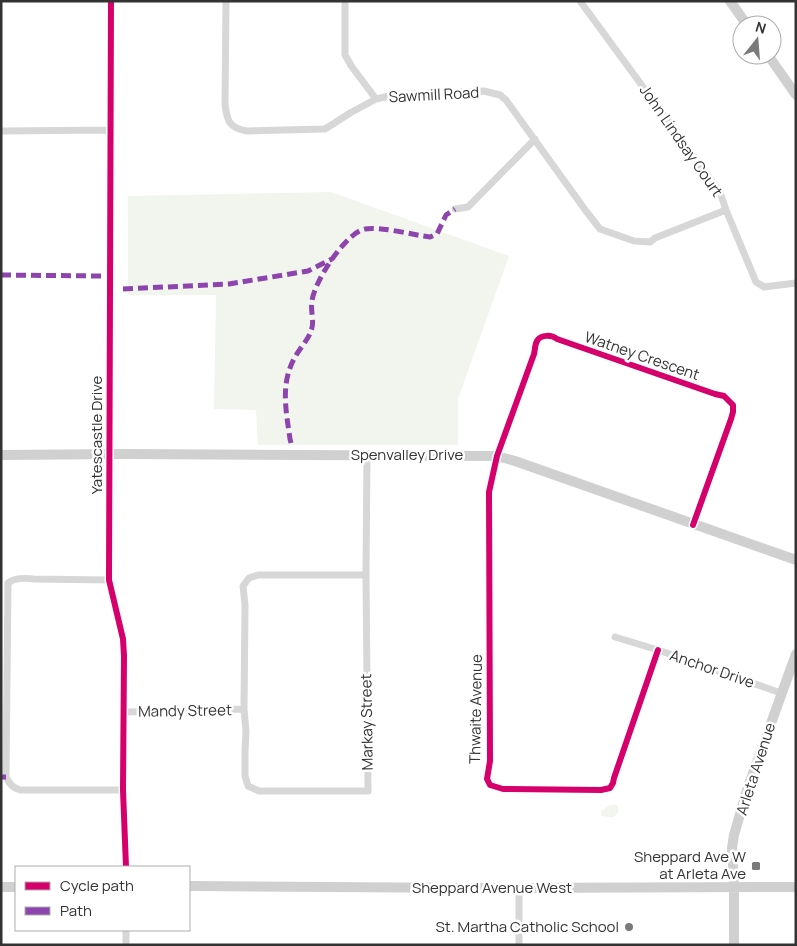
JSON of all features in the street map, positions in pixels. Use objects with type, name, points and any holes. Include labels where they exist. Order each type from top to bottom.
[{"type":"street","name":"Yatescastle Drive","points":[[111,1],[109,580],[123,639],[125,712],[123,790],[126,866]]},
{"type":"street","name":"Sawmill Road","points":[[226,1],[226,114],[231,125],[241,130],[324,129],[376,99],[394,95],[493,93],[500,95],[506,100],[600,228],[634,241],[650,242],[655,238],[726,210]]},
{"type":"street","points":[[345,1],[345,55],[376,99]]},
{"type":"street","name":"John Lindsay Court","points":[[580,1],[720,192],[756,282],[764,287],[796,283]]},
{"type":"street","points":[[730,1],[739,15]]},
{"type":"street","points":[[775,65],[796,95]]},
{"type":"street","points":[[1,131],[111,130]]},
{"type":"street","points":[[455,210],[468,207],[535,139]]},
{"type":"street","name":"Watney Crescent","points":[[497,456],[537,341],[545,336],[554,336],[557,339],[724,396],[733,405],[733,412],[694,525]]},
{"type":"street","name":"Spenvalley Drive","points":[[1,455],[497,456],[796,560]]},
{"type":"street","name":"Markay Street","points":[[244,709],[246,731],[245,776],[248,786],[251,788],[259,791],[368,791],[367,455]]},
{"type":"street","name":"Thwaite Avenue","points":[[497,456],[489,492],[490,761],[488,779],[490,785],[497,788],[520,789],[601,790],[610,788],[658,650]]},
{"type":"street","points":[[244,709],[243,586],[249,578],[258,575],[366,575]]},
{"type":"street","points":[[109,580],[25,578],[12,580],[8,583],[6,777],[12,786],[20,790],[123,790]]},
{"type":"street","name":"Anchor Drive","points":[[615,637],[781,693]]},
{"type":"street","name":"Arleta Avenue","points":[[734,945],[732,848],[734,835],[747,790],[796,654]]},
{"type":"street","name":"Mandy Street","points":[[125,712],[244,709]]},
{"type":"street","name":"Sheppard Avenue West","points":[[190,886],[519,888],[796,886]]},
{"type":"street","points":[[1,887],[15,887]]},
{"type":"street","points":[[519,888],[519,945]]},
{"type":"street","points":[[126,931],[126,945]]},
{"type":"shaded area","points":[[331,192],[509,256],[458,399],[458,445],[258,445],[256,410],[214,409],[216,295],[128,295],[128,196]]},
{"type":"shaded area","points":[[610,805],[617,805],[619,811],[614,817],[601,816],[601,811]]},
{"type":"marked path","points":[[291,443],[285,397],[287,377],[295,357],[311,331],[314,293],[318,282],[332,259],[349,239],[357,232],[365,229],[388,230],[430,237],[437,234],[446,215],[455,209]]},
{"type":"marked path","points":[[123,289],[229,284],[308,271],[332,259]]},
{"type":"marked path","points":[[1,275],[103,276]]},
{"type":"marked path","points":[[1,777],[6,777]]},
{"type":"cycle path","points":[[111,1],[109,580],[123,639],[123,790],[126,866]]},
{"type":"cycle path","points":[[658,650],[610,788],[601,790],[503,789],[490,785],[487,779],[490,761],[489,492],[497,456],[534,354],[536,342],[539,339],[544,336],[552,337],[724,396],[733,405],[731,419],[693,525]]},
{"type":"place","name":"Sheppard Ave W at Arleta Ave","points":[[756,866]]},
{"type":"place","name":"St. Martha Catholic School","points":[[629,927]]}]
